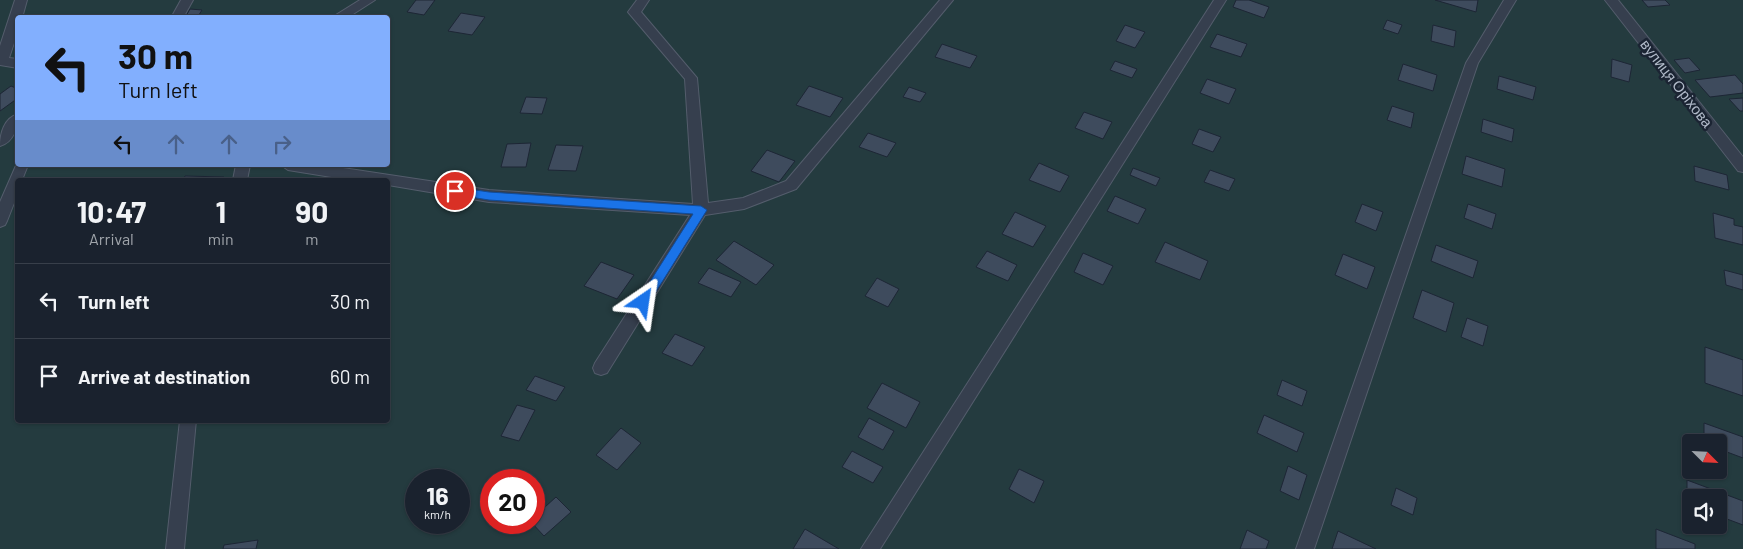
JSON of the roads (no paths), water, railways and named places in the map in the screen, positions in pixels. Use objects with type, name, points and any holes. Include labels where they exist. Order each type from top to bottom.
[{"type":"lane","points":[[16,15],[21,0]]},
{"type":"lane","points":[[179,15],[187,0]]},
{"type":"lane","points":[[342,15],[369,0]]},
{"type":"lane","points":[[601,368],[701,210],[691,78],[634,12],[643,0]]},
{"type":"lane","points":[[390,181],[489,196],[701,210],[744,203],[791,185],[947,0]]},
{"type":"lane","points":[[870,549],[1220,0]]},
{"type":"lane","points":[[1305,549],[1472,63],[1510,0]]},
{"type":"lane","name":"вулиця Оріхова","points":[[1611,0],[1743,167]]},
{"type":"lane","points":[[15,18],[1,60],[15,63]]},
{"type":"lane","points":[[0,141],[15,123]]},
{"type":"lane","points":[[301,167],[373,178]]},
{"type":"lane","points":[[0,221],[15,181]]},
{"type":"lane","points":[[175,549],[188,423]]}]
